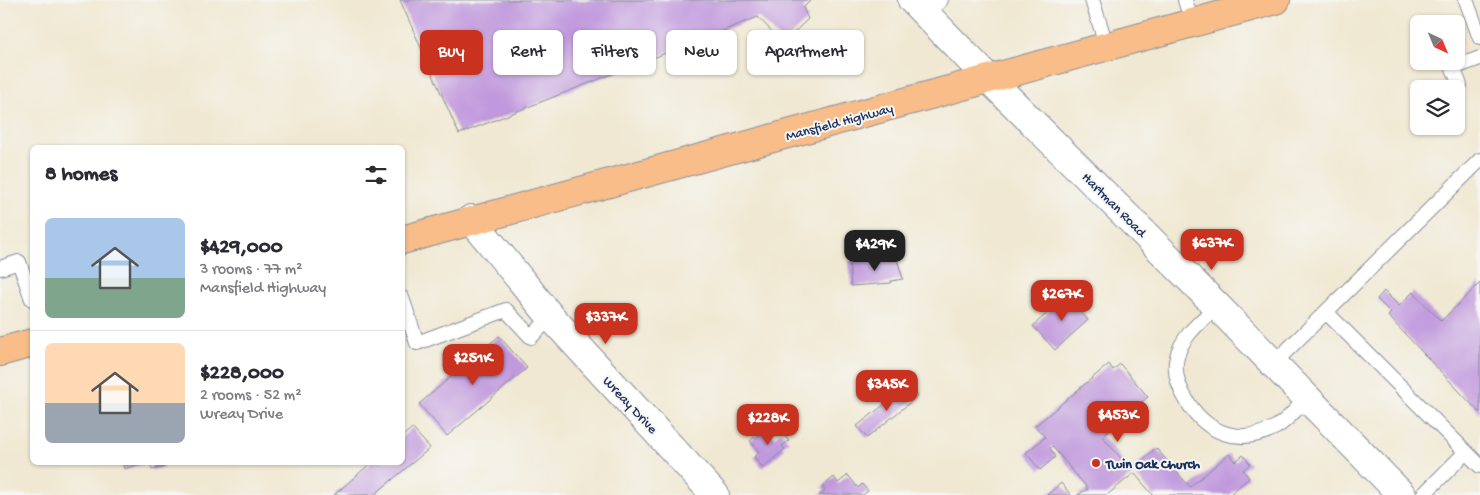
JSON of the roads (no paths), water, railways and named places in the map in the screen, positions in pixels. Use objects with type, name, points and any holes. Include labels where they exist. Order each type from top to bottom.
[{"type":"main road","name":"Mansfield Highway","points":[[405,239],[471,219],[1107,47],[1189,12],[1273,0]]},
{"type":"main road","points":[[0,352],[30,344]]},
{"type":"street","name":"Hartman Road","points":[[926,5],[990,80],[1217,306],[1402,495]]},
{"type":"street","name":"Wreay Drive","points":[[471,219],[552,317],[715,495]]},
{"type":"lane","points":[[1092,0],[1107,47]]},
{"type":"lane","points":[[1466,0],[1480,38]]},
{"type":"lane","points":[[1465,62],[1480,58]]},
{"type":"lane","points":[[1273,364],[1480,160]]},
{"type":"lane","points":[[0,268],[19,262],[30,293]]},
{"type":"lane","points":[[1217,306],[1186,338],[1177,356],[1176,376],[1185,398],[1200,419],[1222,433],[1239,436],[1254,434],[1283,421],[1307,398]]},
{"type":"lane","points":[[405,307],[417,343],[506,310],[531,337],[552,317]]},
{"type":"lane","points":[[1326,312],[1480,466]]},
{"type":"lane","points":[[1423,495],[1466,452]]},
{"type":"place","name":"Twin Oak Church","points":[[1096,463]]}]
